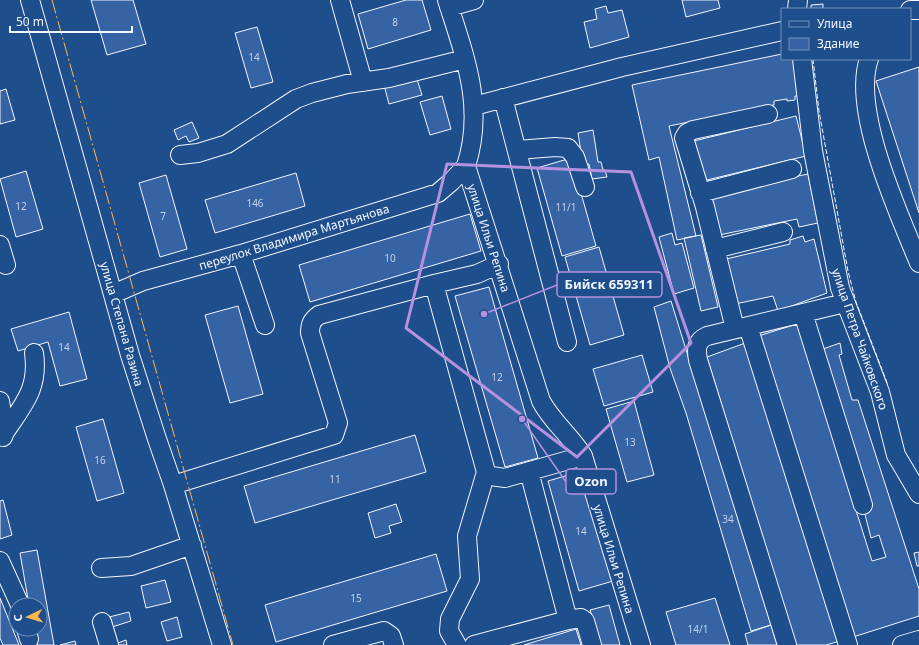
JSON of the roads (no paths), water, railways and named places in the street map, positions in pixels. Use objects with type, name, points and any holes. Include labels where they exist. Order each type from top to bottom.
[{"type":"street","name":"улица Степана Разина","points":[[30,0],[113,294],[154,432],[174,485],[222,645]]},
{"type":"street","points":[[340,0],[364,82]]},
{"type":"street","points":[[466,166],[473,140],[474,106],[465,59],[448,3],[474,0]]},
{"type":"street","points":[[474,106],[622,67],[781,31]]},
{"type":"street","points":[[180,155],[198,154],[227,144],[296,99],[330,88],[389,78],[465,59]]},
{"type":"street","name":"улица Петра Чайковского","points":[[802,60],[813,151],[834,262],[845,303],[880,392],[896,455],[919,494]]},
{"type":"street","points":[[869,60],[865,70],[864,88],[874,140],[893,199],[919,263]]},
{"type":"street","points":[[503,98],[518,150],[567,342]]},
{"type":"street","points":[[768,114],[702,128],[687,133],[684,138],[715,249],[848,645]]},
{"type":"street","points":[[518,150],[555,147],[568,148],[575,156],[585,187]]},
{"type":"street","name":"переулок Владимира Мартьянова","points":[[113,294],[143,282],[241,254],[438,193],[466,166]]},
{"type":"street","name":"улица Ильи Репина","points":[[466,166],[541,401],[551,418],[574,442],[583,456],[641,645]]},
{"type":"street","points":[[700,193],[792,169]]},
{"type":"street","points":[[715,249],[784,232]]},
{"type":"street","points":[[0,245],[6,265]]},
{"type":"street","points":[[241,254],[265,325]]},
{"type":"street","points":[[174,485],[334,435],[338,423],[310,333],[310,324],[313,319],[434,284],[477,274],[498,264]]},
{"type":"street","points":[[434,284],[486,472],[467,536],[470,579],[450,619],[450,631],[458,645]]},
{"type":"street","points":[[787,645],[697,352],[697,346],[702,338],[845,303]]},
{"type":"street","points":[[803,313],[863,504]]},
{"type":"street","points":[[3,437],[28,399],[34,385],[36,373],[34,353]]},
{"type":"street","points":[[0,401],[3,437]]},
{"type":"street","points":[[486,472],[491,476],[498,478],[583,456]]},
{"type":"street","points":[[529,471],[568,620]]},
{"type":"street","points":[[101,568],[131,566],[192,545]]},
{"type":"street","points":[[0,561],[16,597]]},
{"type":"street","points":[[474,645],[576,618],[585,621],[592,645]]},
{"type":"street","points":[[102,622],[109,645]]},
{"type":"street","points":[[333,645],[384,631],[391,636],[394,645]]},
{"type":"street","points":[[902,645],[919,640]]},
{"type":"place","name":"Бийск 659311","points":[[484,314]]},
{"type":"place","name":"Ozon","points":[[522,419]]}]
